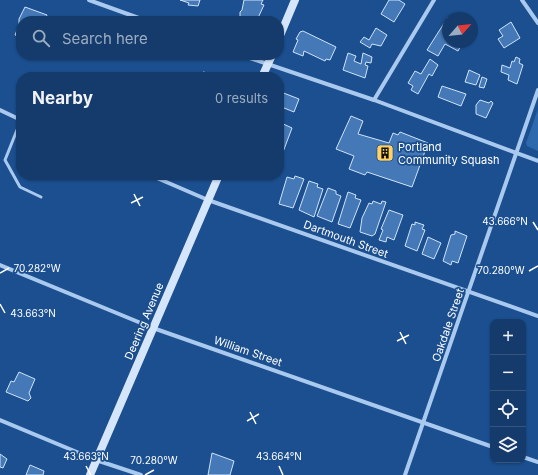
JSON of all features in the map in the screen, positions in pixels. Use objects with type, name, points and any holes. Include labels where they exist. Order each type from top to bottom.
[{"type":"main road","points":[[284,27],[296,0]]},
{"type":"main road","points":[[264,72],[270,60]]},
{"type":"main road","name":"Deering Avenue","points":[[90,475],[217,180]]},
{"type":"street","points":[[89,0],[133,16]]},
{"type":"street","points":[[374,100],[434,0]]},
{"type":"street","points":[[522,0],[538,23]]},
{"type":"street","points":[[256,60],[374,100],[538,161]]},
{"type":"street","name":"Oakdale Street","points":[[405,475],[538,90]]},
{"type":"street","points":[[0,110],[16,118]]},
{"type":"street","name":"Dartmouth Street","points":[[162,180],[208,200],[538,316]]},
{"type":"street","name":"William Street","points":[[0,264],[153,328],[490,446]]},
{"type":"street","points":[[0,420],[96,460],[141,475]]},
{"type":"street","points":[[526,458],[538,462]]},
{"type":"lane","points":[[16,132],[5,160],[16,180]]},
{"type":"lane","points":[[16,180],[20,187],[41,198]]},
{"type":"shaded area","points":[[538,109],[538,151],[527,146],[526,143]]},
{"type":"building","points":[[180,0],[200,0],[198,6],[188,5],[189,3]]},
{"type":"building","points":[[244,0],[263,0],[261,4],[264,5],[259,16],[240,16],[240,12],[242,10]]},
{"type":"building","points":[[389,0],[399,0],[405,4],[394,22],[381,14]]},
{"type":"building","points":[[25,7],[47,15],[47,16],[20,16]]},
{"type":"building","points":[[511,22],[520,38],[504,48],[498,39],[503,36],[499,30]]},
{"type":"building","points":[[442,26],[443,48],[438,56],[427,50]]},
{"type":"building","points":[[376,28],[387,35],[381,46],[372,44],[370,48],[360,42],[364,37],[369,40]]},
{"type":"building","points":[[303,31],[336,47],[330,60],[326,59],[325,61],[304,51],[303,56],[293,52],[298,40],[296,39],[300,32]]},
{"type":"building","points":[[452,48],[460,48],[458,51]]},
{"type":"building","points":[[348,53],[356,56],[354,61],[361,64],[363,53],[372,57],[371,63],[366,62],[365,65],[368,66],[365,78],[343,70]]},
{"type":"building","points":[[516,57],[520,59],[519,63],[523,65],[517,84],[508,80],[509,75],[501,72],[502,65],[510,68],[512,61],[514,62]]},
{"type":"building","points":[[430,59],[438,65],[432,76],[429,74],[418,94],[411,90],[413,86],[408,83],[415,71],[421,74]]},
{"type":"building","points":[[469,70],[480,75],[476,85],[465,82]]},
{"type":"building","points":[[482,77],[487,79],[484,88],[479,87]]},
{"type":"building","points":[[442,86],[466,94],[461,106],[438,97]]},
{"type":"building","points":[[284,93],[299,99],[294,112],[284,108]]},
{"type":"building","points":[[480,100],[489,103],[491,101],[493,103],[486,118],[476,114],[476,105]]},
{"type":"building","name":"Portland Community Squash","points":[[351,116],[363,121],[358,134],[389,143],[393,133],[398,135],[400,132],[428,143],[412,187],[367,172],[365,175],[349,169],[354,156],[336,149]]},
{"type":"building","points":[[284,124],[292,128],[284,149]]},
{"type":"building","points":[[295,176],[304,179],[293,208],[279,204],[287,177],[294,179]]},
{"type":"building","points":[[309,181],[318,184],[317,187],[323,189],[314,217],[299,210]]},
{"type":"building","points":[[328,188],[336,191],[336,194],[341,196],[332,222],[317,216]]},
{"type":"building","points":[[348,192],[356,195],[355,198],[361,200],[350,228],[338,224]]},
{"type":"building","points":[[373,201],[381,204],[382,201],[386,202],[375,234],[372,236],[360,232],[362,218],[369,203],[372,204]]},
{"type":"building","points":[[389,210],[403,215],[394,240],[387,237],[386,242],[379,240],[383,230],[381,229]]},
{"type":"building","points":[[415,222],[424,225],[422,229],[425,230],[417,251],[405,246],[412,224],[415,225]]},
{"type":"building","points":[[455,231],[467,236],[458,263],[452,261],[451,265],[443,261],[451,235],[455,234]]},
{"type":"building","points":[[428,237],[441,243],[434,259],[422,254]]},
{"type":"building","points":[[19,372],[35,379],[29,393],[31,398],[28,401],[6,392],[11,381],[14,382]]},
{"type":"building","points":[[212,453],[234,461],[230,475],[208,475]]},
{"type":"building","points":[[0,454],[7,459],[3,468],[0,467]]},
{"type":"building","points":[[30,465],[44,471],[43,475],[26,475]]},
{"type":"place","name":"Portland Community Squash","points":[[385,153]]}]
